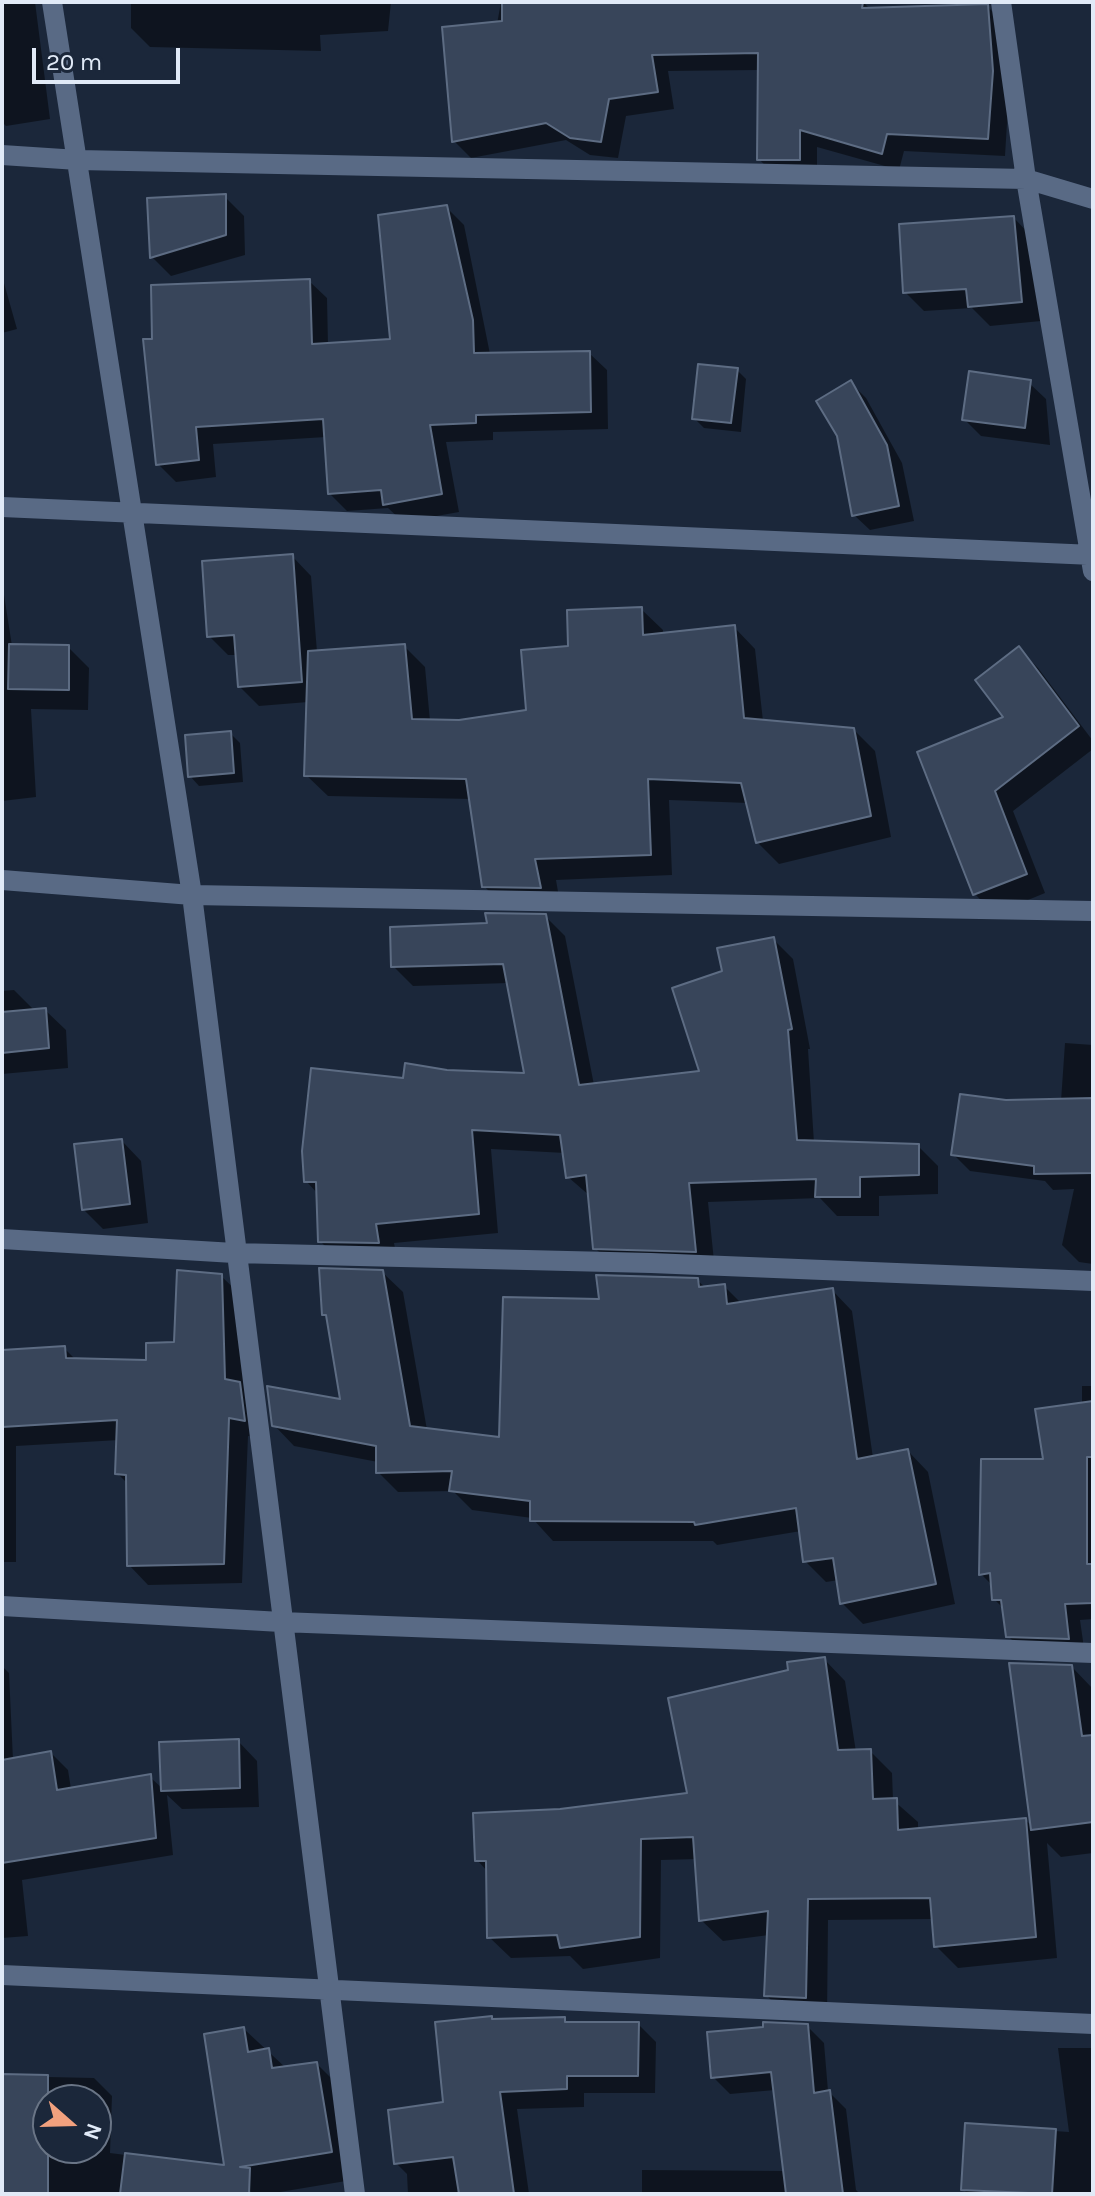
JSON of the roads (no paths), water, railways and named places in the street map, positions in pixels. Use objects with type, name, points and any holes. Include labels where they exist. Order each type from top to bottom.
[{"type":"street","points":[[52,2],[192,895],[326,1989],[355,2194]]},
{"type":"street","points":[[2,507],[1092,560],[1026,179],[1001,2]]},
{"type":"street","points":[[2,155],[78,160],[1026,179],[1093,199]]},
{"type":"street","points":[[2,880],[192,895],[1093,911]]},
{"type":"street","points":[[2,1239],[234,1253],[651,1263],[1093,1281]]},
{"type":"street","points":[[2,1606],[281,1622],[1093,1653]]},
{"type":"street","points":[[2,1975],[1093,2024]]}]
